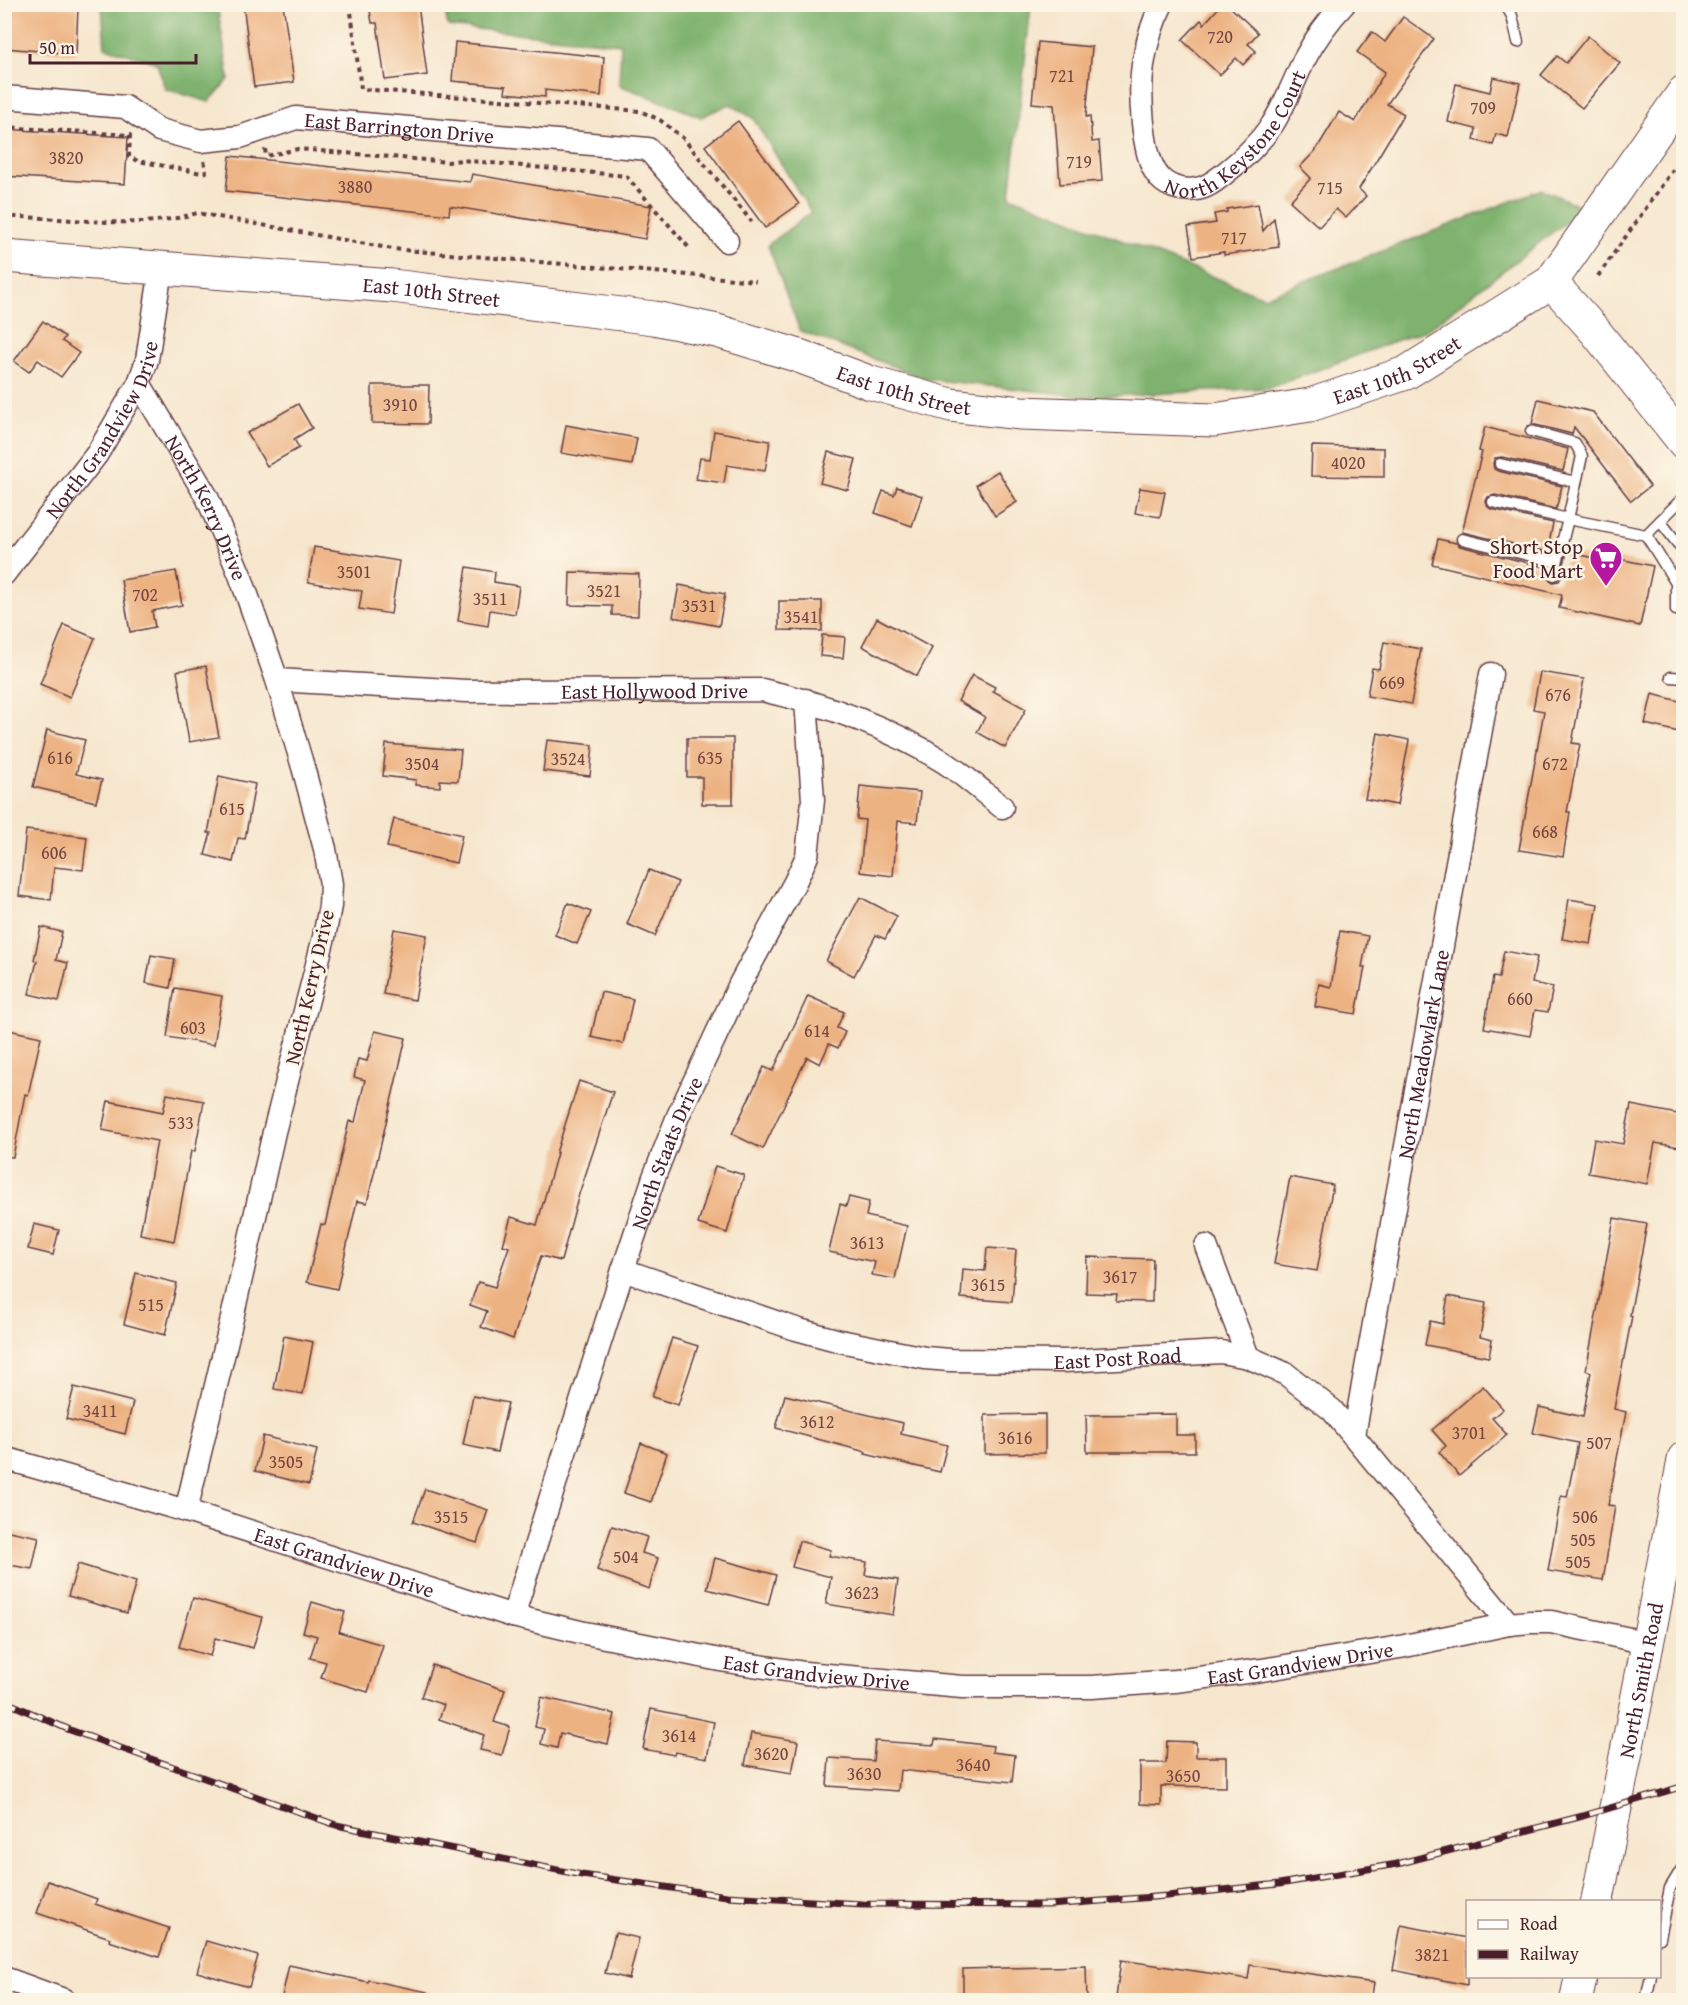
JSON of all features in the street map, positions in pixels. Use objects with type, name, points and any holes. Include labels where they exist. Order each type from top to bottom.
[{"type":"main road","name":"East 10th Street","points":[[4,256],[392,286],[654,318],[717,331],[799,356],[871,383],[951,405],[1021,413],[1214,420],[1310,405],[1406,373],[1551,282],[1683,92]]},
{"type":"main road","points":[[1551,282],[1595,331],[1683,443]]},
{"type":"main road","name":"North Smith Road","points":[[1597,1900],[1683,1458]]},
{"type":"main road","points":[[1576,2001],[1581,1978]]},
{"type":"street","name":"North Keystone Court","points":[[1162,4],[1156,15],[1143,64],[1141,86],[1145,135],[1155,172],[1163,182],[1173,187],[1196,190],[1215,181],[1238,163],[1272,124],[1315,41],[1344,4]]},
{"type":"street","name":"East Barrington Drive","points":[[4,97],[125,107],[159,130],[201,141],[240,137],[296,118],[648,149],[727,241]]},
{"type":"street","name":"North Grandview Drive","points":[[4,574],[97,454],[139,383],[147,360],[161,269]]},
{"type":"street","name":"North Kerry Drive","points":[[139,383],[192,469],[221,527],[277,680],[325,849],[331,884],[330,906],[274,1132],[186,1511]]},
{"type":"street","name":"North Meadowlark Lane","points":[[1354,1435],[1491,674]]},
{"type":"street","name":"East Hollywood Drive","points":[[277,680],[466,691],[762,690],[806,700],[841,712],[912,744],[945,763],[1002,807]]},
{"type":"street","name":"North Staats Drive","points":[[513,1616],[654,1177],[678,1116],[740,984],[807,856],[813,800],[806,700]]},
{"type":"street","points":[[1206,1246],[1248,1357]]},
{"type":"street","name":"East Post Road","points":[[623,1270],[796,1329],[840,1341],[925,1358],[1064,1361],[1221,1352],[1248,1357],[1286,1374],[1332,1410],[1509,1624]]},
{"type":"street","name":"East Grandview Drive","points":[[4,1458],[186,1511],[513,1616],[720,1660],[805,1674],[962,1687],[1092,1687],[1194,1679],[1262,1670],[1401,1647],[1509,1624],[1530,1622],[1551,1622],[1648,1643]]},
{"type":"street","points":[[4,1978],[64,2001]]},
{"type":"lane","points":[[1505,4],[1512,16],[1518,42]]},
{"type":"lane","points":[[1531,431],[1575,443],[1582,456],[1554,575]]},
{"type":"lane","points":[[1500,464],[1576,482]]},
{"type":"lane","points":[[1646,535],[1683,497]]},
{"type":"lane","points":[[1493,502],[1646,535],[1676,583],[1676,610],[1683,612]]},
{"type":"lane","points":[[1660,521],[1678,544]]},
{"type":"lane","points":[[1462,539],[1557,562]]},
{"type":"lane","points":[[1671,677],[1683,678]]},
{"type":"lane","points":[[1661,1929],[1670,1888],[1683,1870]]},
{"type":"lane","points":[[1646,2001],[1651,1978]]},
{"type":"path","points":[[350,4],[361,89],[640,111],[660,120],[683,138],[752,222]]},
{"type":"path","points":[[4,127],[130,135],[129,157],[138,161],[202,173],[206,172],[203,156]]},
{"type":"path","points":[[262,141],[267,156],[298,149],[448,162],[461,160],[626,176],[690,249]]},
{"type":"path","points":[[1598,276],[1683,154]]},
{"type":"path","points":[[4,217],[137,224],[197,213],[393,249],[756,281]]},
{"type":"green space","points":[[102,5],[217,5],[229,79],[209,102],[165,89],[157,63],[105,47]]},
{"type":"green space","points":[[444,5],[1031,5],[1010,196],[1264,297],[1542,189],[1584,208],[1428,329],[1269,388],[1090,397],[926,379],[800,331],[768,245],[811,212],[753,118],[730,104],[701,117],[619,85],[621,44],[448,26]]},
{"type":"building","points":[[4,4],[78,8],[76,54],[4,48]]},
{"type":"building","points":[[243,4],[283,4],[294,82],[254,87]]},
{"type":"building","points":[[369,4],[418,4],[427,75],[385,80],[377,23],[372,23]]},
{"type":"building","points":[[1222,4],[1227,4],[1258,33],[1248,44],[1256,51],[1243,65],[1236,58],[1220,75],[1182,40],[1201,20],[1204,24]]},
{"type":"building","points":[[1403,17],[1434,39],[1387,104],[1404,114],[1359,189],[1366,196],[1346,218],[1336,209],[1319,227],[1290,201],[1311,178],[1300,167],[1316,150],[1339,112],[1355,122],[1385,72],[1357,52],[1372,32],[1385,42]]},
{"type":"building","points":[[1588,36],[1620,63],[1582,108],[1541,75],[1557,56],[1566,63]]},
{"type":"building","points":[[455,42],[604,57],[601,96],[545,90],[545,97],[505,93],[506,86],[452,81]]},
{"type":"building","points":[[1038,42],[1092,47],[1086,117],[1090,116],[1092,142],[1099,141],[1102,181],[1060,184],[1054,105],[1032,103]]},
{"type":"building","points":[[1493,77],[1520,83],[1508,137],[1496,134],[1493,145],[1474,140],[1476,129],[1448,122],[1456,84],[1490,92]]},
{"type":"building","points":[[738,121],[799,204],[765,228],[705,146]]},
{"type":"building","points":[[4,129],[128,137],[125,184],[4,176]]},
{"type":"building","points":[[230,156],[470,182],[472,174],[651,206],[645,239],[450,206],[449,215],[226,191]]},
{"type":"building","points":[[1258,204],[1263,231],[1274,218],[1279,247],[1193,257],[1188,227],[1216,223],[1214,214],[1227,212],[1227,209]]},
{"type":"building","points":[[43,321],[65,337],[62,341],[79,353],[61,377],[38,360],[29,372],[14,361]]},
{"type":"building","points":[[372,385],[429,385],[428,424],[372,423]]},
{"type":"building","points":[[1538,399],[1593,412],[1650,486],[1631,501],[1574,427],[1572,434],[1532,424]]},
{"type":"building","points":[[298,404],[312,428],[294,439],[299,448],[267,466],[247,433]]},
{"type":"building","points":[[566,425],[637,438],[632,465],[561,453]]},
{"type":"building","points":[[1485,427],[1568,449],[1563,471],[1502,457],[1495,458],[1493,463],[1494,469],[1498,471],[1562,486],[1556,509],[1495,495],[1488,497],[1486,501],[1491,509],[1553,523],[1548,548],[1553,549],[1552,553],[1462,532],[1482,452],[1479,451]]},
{"type":"building","points":[[714,431],[770,441],[765,471],[727,465],[724,483],[696,479],[700,458],[710,459]]},
{"type":"building","points":[[1312,446],[1384,448],[1384,477],[1311,476]]},
{"type":"building","points":[[828,452],[856,459],[848,490],[820,483]]},
{"type":"building","points":[[998,471],[1017,502],[995,516],[976,485]]},
{"type":"building","points":[[897,487],[922,496],[912,526],[875,513],[883,491],[894,495]]},
{"type":"building","points":[[1140,488],[1165,492],[1160,517],[1135,513]]},
{"type":"building","name":"Short Stop Food Mart","points":[[1438,539],[1548,568],[1547,578],[1553,582],[1559,581],[1561,577],[1567,552],[1609,561],[1610,557],[1653,566],[1640,626],[1559,608],[1562,595],[1432,564]]},
{"type":"building","points":[[314,547],[399,561],[391,614],[359,609],[362,591],[308,582]]},
{"type":"building","points":[[467,567],[495,572],[494,582],[519,586],[515,614],[490,610],[488,626],[458,621]]},
{"type":"building","points":[[176,571],[182,605],[152,611],[155,627],[130,632],[121,580]]},
{"type":"building","points":[[570,572],[639,574],[638,616],[612,615],[612,606],[569,605]]},
{"type":"building","points":[[679,585],[725,594],[719,626],[673,617]]},
{"type":"building","points":[[779,601],[822,601],[822,631],[779,630]]},
{"type":"building","points":[[877,618],[932,648],[917,676],[862,646]]},
{"type":"building","points":[[64,625],[95,638],[70,697],[40,684]]},
{"type":"building","points":[[822,635],[845,637],[843,658],[820,656]]},
{"type":"building","points":[[1384,642],[1421,649],[1411,704],[1367,696],[1372,668],[1379,669]]},
{"type":"building","points":[[206,666],[219,737],[189,742],[177,671]]},
{"type":"building","points":[[1540,672],[1584,679],[1572,743],[1580,744],[1567,812],[1570,812],[1563,857],[1519,850],[1544,711],[1533,709]]},
{"type":"building","points":[[972,675],[995,687],[993,691],[1026,709],[1005,748],[977,732],[985,717],[958,701]]},
{"type":"building","points":[[1652,694],[1683,702],[1683,733],[1645,724]]},
{"type":"building","points":[[47,730],[85,740],[76,774],[102,780],[96,802],[33,787]]},
{"type":"building","points":[[1378,733],[1409,740],[1397,805],[1365,799]]},
{"type":"building","points":[[687,738],[733,738],[733,804],[702,804],[702,777],[687,777]]},
{"type":"building","points":[[547,740],[593,745],[590,776],[543,771]]},
{"type":"building","points":[[386,744],[461,750],[458,781],[440,780],[440,787],[415,785],[416,780],[383,776]]},
{"type":"building","points":[[219,776],[255,784],[245,839],[238,838],[233,862],[205,855],[211,833],[208,833]]},
{"type":"building","points":[[860,786],[920,792],[917,823],[898,821],[893,876],[860,872],[865,820],[857,819]]},
{"type":"building","points":[[394,819],[462,835],[456,863],[387,847]]},
{"type":"building","points":[[26,830],[87,837],[83,870],[54,867],[51,900],[19,896]]},
{"type":"building","points":[[649,870],[678,882],[655,936],[627,924]]},
{"type":"building","points":[[860,897],[897,916],[885,939],[876,935],[854,976],[826,961]]},
{"type":"building","points":[[1569,899],[1598,904],[1591,944],[1562,939]]},
{"type":"building","points":[[568,903],[591,912],[577,944],[555,935]]},
{"type":"building","points":[[41,927],[62,932],[56,960],[68,963],[59,1001],[29,994],[37,961],[34,960]]},
{"type":"building","points":[[394,929],[427,935],[415,1000],[383,994]]},
{"type":"building","points":[[1340,931],[1368,936],[1356,1014],[1315,1007],[1319,984],[1331,987]]},
{"type":"building","points":[[1504,951],[1537,957],[1532,983],[1553,987],[1548,1012],[1535,1010],[1530,1036],[1484,1028],[1493,977],[1499,978]]},
{"type":"building","points":[[151,955],[175,959],[170,988],[146,983]]},
{"type":"building","points":[[175,988],[222,996],[214,1045],[167,1037]]},
{"type":"building","points":[[601,992],[633,999],[623,1044],[591,1037]]},
{"type":"building","points":[[808,996],[844,1012],[837,1028],[845,1032],[838,1048],[829,1044],[820,1064],[807,1057],[763,1149],[732,1134],[764,1067],[773,1071]]},
{"type":"building","points":[[4,1029],[41,1037],[28,1095],[25,1094],[13,1157],[4,1156]]},
{"type":"building","points":[[375,1031],[406,1038],[367,1203],[357,1201],[337,1289],[307,1282],[321,1224],[325,1225],[349,1121],[355,1122],[365,1080],[354,1077],[358,1059],[367,1061]]},
{"type":"building","points":[[579,1081],[613,1092],[579,1194],[561,1261],[541,1256],[513,1339],[481,1327],[487,1311],[470,1305],[478,1282],[495,1287],[509,1247],[503,1245],[511,1217],[537,1225],[556,1153]]},
{"type":"building","points":[[167,1094],[204,1101],[195,1151],[191,1151],[174,1241],[140,1234],[157,1141],[102,1130],[108,1101],[163,1112]]},
{"type":"building","points":[[1631,1105],[1683,1115],[1680,1147],[1655,1143],[1647,1184],[1588,1173],[1594,1139],[1623,1144]]},
{"type":"building","points":[[715,1166],[744,1175],[727,1233],[698,1224]]},
{"type":"building","points":[[1290,1177],[1333,1185],[1317,1271],[1274,1264]]},
{"type":"building","points":[[849,1197],[869,1202],[866,1216],[907,1226],[895,1279],[872,1275],[875,1262],[829,1252],[840,1204],[846,1206]]},
{"type":"building","points":[[1614,1218],[1647,1224],[1614,1409],[1626,1412],[1608,1505],[1615,1506],[1603,1580],[1548,1571],[1561,1496],[1567,1497],[1578,1443],[1533,1433],[1539,1407],[1583,1417],[1591,1372],[1586,1370]]},
{"type":"building","points":[[34,1224],[59,1230],[53,1255],[28,1249]]},
{"type":"building","points":[[987,1248],[1016,1250],[1012,1302],[961,1298],[963,1269],[985,1271]]},
{"type":"building","points":[[1087,1257],[1153,1259],[1152,1302],[1116,1301],[1117,1294],[1086,1293]]},
{"type":"building","points":[[136,1273],[177,1283],[165,1335],[124,1324]]},
{"type":"building","points":[[1448,1296],[1486,1303],[1480,1337],[1492,1340],[1489,1357],[1425,1345],[1430,1321],[1443,1324]]},
{"type":"building","points":[[284,1336],[313,1342],[303,1394],[274,1389]]},
{"type":"building","points":[[672,1338],[698,1346],[678,1405],[652,1397]]},
{"type":"building","points":[[1483,1386],[1503,1409],[1492,1418],[1507,1435],[1459,1476],[1439,1452],[1446,1446],[1432,1430]]},
{"type":"building","points":[[74,1387],[133,1402],[125,1434],[66,1419]]},
{"type":"building","points":[[785,1395],[903,1423],[901,1434],[947,1445],[940,1472],[865,1454],[866,1452],[776,1428]]},
{"type":"building","points":[[473,1396],[508,1403],[497,1452],[463,1445]]},
{"type":"building","points":[[1045,1414],[1045,1453],[985,1454],[985,1415]]},
{"type":"building","points":[[1176,1414],[1176,1435],[1195,1435],[1195,1452],[1087,1452],[1086,1415]]},
{"type":"building","points":[[263,1436],[317,1450],[309,1485],[255,1471]]},
{"type":"building","points":[[641,1443],[667,1453],[651,1502],[624,1493]]},
{"type":"building","points":[[425,1489],[488,1510],[477,1543],[413,1522]]},
{"type":"building","points":[[612,1526],[647,1537],[642,1553],[658,1558],[649,1589],[597,1570]]},
{"type":"building","points":[[4,1530],[39,1537],[32,1569],[4,1564]]},
{"type":"building","points":[[799,1541],[831,1550],[829,1556],[867,1562],[865,1575],[898,1580],[893,1615],[826,1604],[831,1577],[792,1567]]},
{"type":"building","points":[[715,1558],[776,1575],[768,1605],[707,1589]]},
{"type":"building","points":[[78,1564],[136,1582],[127,1613],[68,1596]]},
{"type":"building","points":[[193,1598],[262,1617],[253,1648],[215,1638],[210,1656],[179,1647]]},
{"type":"building","points":[[312,1602],[345,1612],[339,1632],[383,1645],[368,1692],[321,1678],[326,1662],[310,1658],[317,1636],[303,1632]]},
{"type":"building","points":[[432,1665],[505,1690],[494,1722],[510,1727],[502,1755],[480,1750],[484,1735],[439,1719],[444,1705],[421,1697]]},
{"type":"building","points":[[541,1697],[615,1714],[608,1744],[560,1733],[557,1748],[541,1744],[544,1729],[535,1727]]},
{"type":"building","points":[[651,1709],[714,1722],[707,1758],[643,1749]]},
{"type":"building","points":[[751,1733],[798,1741],[792,1773],[745,1765]]},
{"type":"building","points":[[935,1739],[993,1746],[992,1752],[1015,1755],[1012,1782],[900,1770],[898,1791],[827,1786],[829,1758],[873,1761],[875,1741],[934,1745]]},
{"type":"building","points":[[1167,1741],[1196,1742],[1196,1757],[1226,1757],[1226,1787],[1161,1786],[1161,1805],[1140,1804],[1140,1763],[1166,1763]]},
{"type":"building","points":[[48,1881],[97,1899],[95,1904],[169,1928],[159,1957],[109,1941],[110,1938],[37,1913]]},
{"type":"building","points":[[1401,1925],[1466,1938],[1467,1985],[1393,1970]]},
{"type":"building","points":[[615,1933],[639,1938],[629,1979],[605,1973]]},
{"type":"building","points":[[206,1941],[258,1956],[249,1987],[197,1972]]},
{"type":"building","points":[[1121,1960],[1248,1979],[1250,1965],[1374,1983],[1371,2001],[1130,2001],[1116,1998]]},
{"type":"building","points":[[289,1965],[428,1992],[427,2001],[300,2001],[282,1997]]},
{"type":"building","points":[[1086,1966],[1087,2001],[963,2001],[963,1969]]},
{"type":"railway","points":[[4,1701],[70,1730],[336,1825],[582,1875],[727,1896],[863,1904],[1049,1905],[1279,1884],[1397,1864],[1583,1816],[1684,1786]]},
{"type":"place","name":"Short Stop Food Mart","points":[[1606,587]]}]
